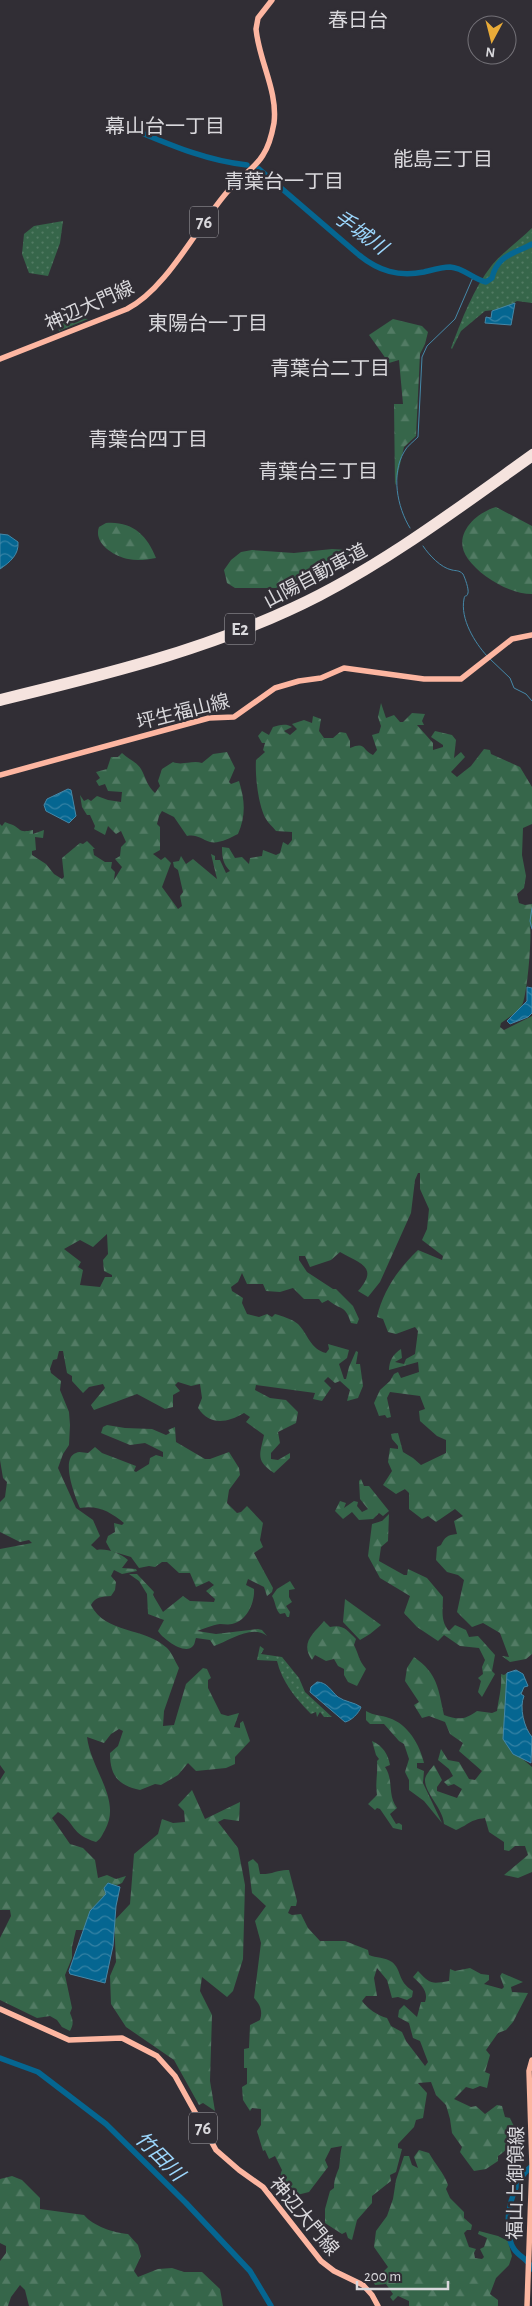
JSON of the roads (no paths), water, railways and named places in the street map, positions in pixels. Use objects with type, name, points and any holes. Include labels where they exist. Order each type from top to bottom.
[{"type":"highway","name":"山陽自動車道","points":[[0,703],[146,666],[249,631],[340,587],[381,564],[532,452]]},
{"type":"highway","name":"山陽自動車道","points":[[0,697],[144,661],[197,645],[247,626],[338,583],[460,507],[532,459]]},
{"type":"main road","name":"神辺大門線","points":[[0,359],[126,309],[142,300],[163,277],[229,189],[245,176],[262,156],[270,140],[274,112],[256,30],[258,18],[272,0]]},
{"type":"main road","name":"坪生福山線","points":[[0,775],[209,718],[232,718],[275,688],[299,681],[321,678],[344,668],[424,679],[456,680],[466,677],[512,639],[532,634]]},
{"type":"main road","name":"神辺大門線","points":[[0,2009],[69,2040],[122,2038],[157,2056],[175,2076],[216,2150],[263,2187],[321,2261],[334,2271],[363,2285],[372,2295],[378,2306]]},
{"type":"main road","name":"福山上御領線","points":[[527,2306],[532,2166],[529,2071],[532,2060]]},
{"type":"water","points":[[515,303],[511,325],[485,323],[486,317],[491,318],[492,311]]},
{"type":"water","points":[[0,534],[8,535],[18,542],[18,547],[10,561],[0,569]]},
{"type":"water","points":[[68,789],[71,790],[76,816],[69,823],[46,811],[44,805],[47,799]]},
{"type":"water","points":[[527,987],[532,988],[532,1013],[528,1017],[510,1024],[507,1021],[527,1001]]},
{"type":"water","points":[[516,1670],[523,1674],[528,1686],[524,1687],[521,1694],[524,1696],[522,1706],[523,1717],[532,1737],[531,1763],[513,1754],[503,1739],[507,1673]]},
{"type":"water","points":[[317,1682],[326,1685],[341,1699],[361,1707],[358,1712],[345,1722],[310,1692],[311,1687]]},
{"type":"water","points":[[108,1883],[120,1887],[116,1906],[113,1946],[105,1983],[70,1974],[69,1971],[90,1911],[106,1894],[104,1888]]},
{"type":"waterway","name":"手城川","points":[[137,131],[205,156],[247,165]]},
{"type":"waterway","name":"手城川","points":[[259,169],[366,261],[389,271],[406,274],[450,267],[460,269],[486,282],[492,278],[494,270],[502,260],[532,244]]},
{"type":"waterway","points":[[410,528],[405,520],[399,501],[397,480],[400,461],[404,452],[418,437],[422,357],[427,346],[455,319],[474,275]]},
{"type":"waterway","points":[[423,546],[440,564],[463,574],[468,591],[467,596],[464,597],[463,607],[466,622],[473,638],[487,656]]},
{"type":"waterway","points":[[490,659],[510,678],[514,688],[526,694],[532,701]]},
{"type":"waterway","points":[[532,908],[530,921],[532,929]]},
{"type":"waterway","name":"竹田川","points":[[0,2058],[38,2072],[106,2124],[186,2203],[250,2271],[271,2306]]},
{"type":"waterway","points":[[532,2166],[519,2182],[510,2205],[508,2217],[510,2240],[514,2249],[529,2263],[532,2269]]},
{"type":"district","name":"春日台","points":[[358,20]]},
{"type":"district","name":"幕山台一丁目","points":[[165,126]]},
{"type":"district","name":"能島三丁目","points":[[443,159]]},
{"type":"district","name":"青葉台一丁目","points":[[284,181]]},
{"type":"district","name":"東陽台一丁目","points":[[208,323]]},
{"type":"district","name":"青葉台二丁目","points":[[330,368]]},
{"type":"district","name":"青葉台四丁目","points":[[148,439]]},
{"type":"district","name":"青葉台三丁目","points":[[318,471]]}]
